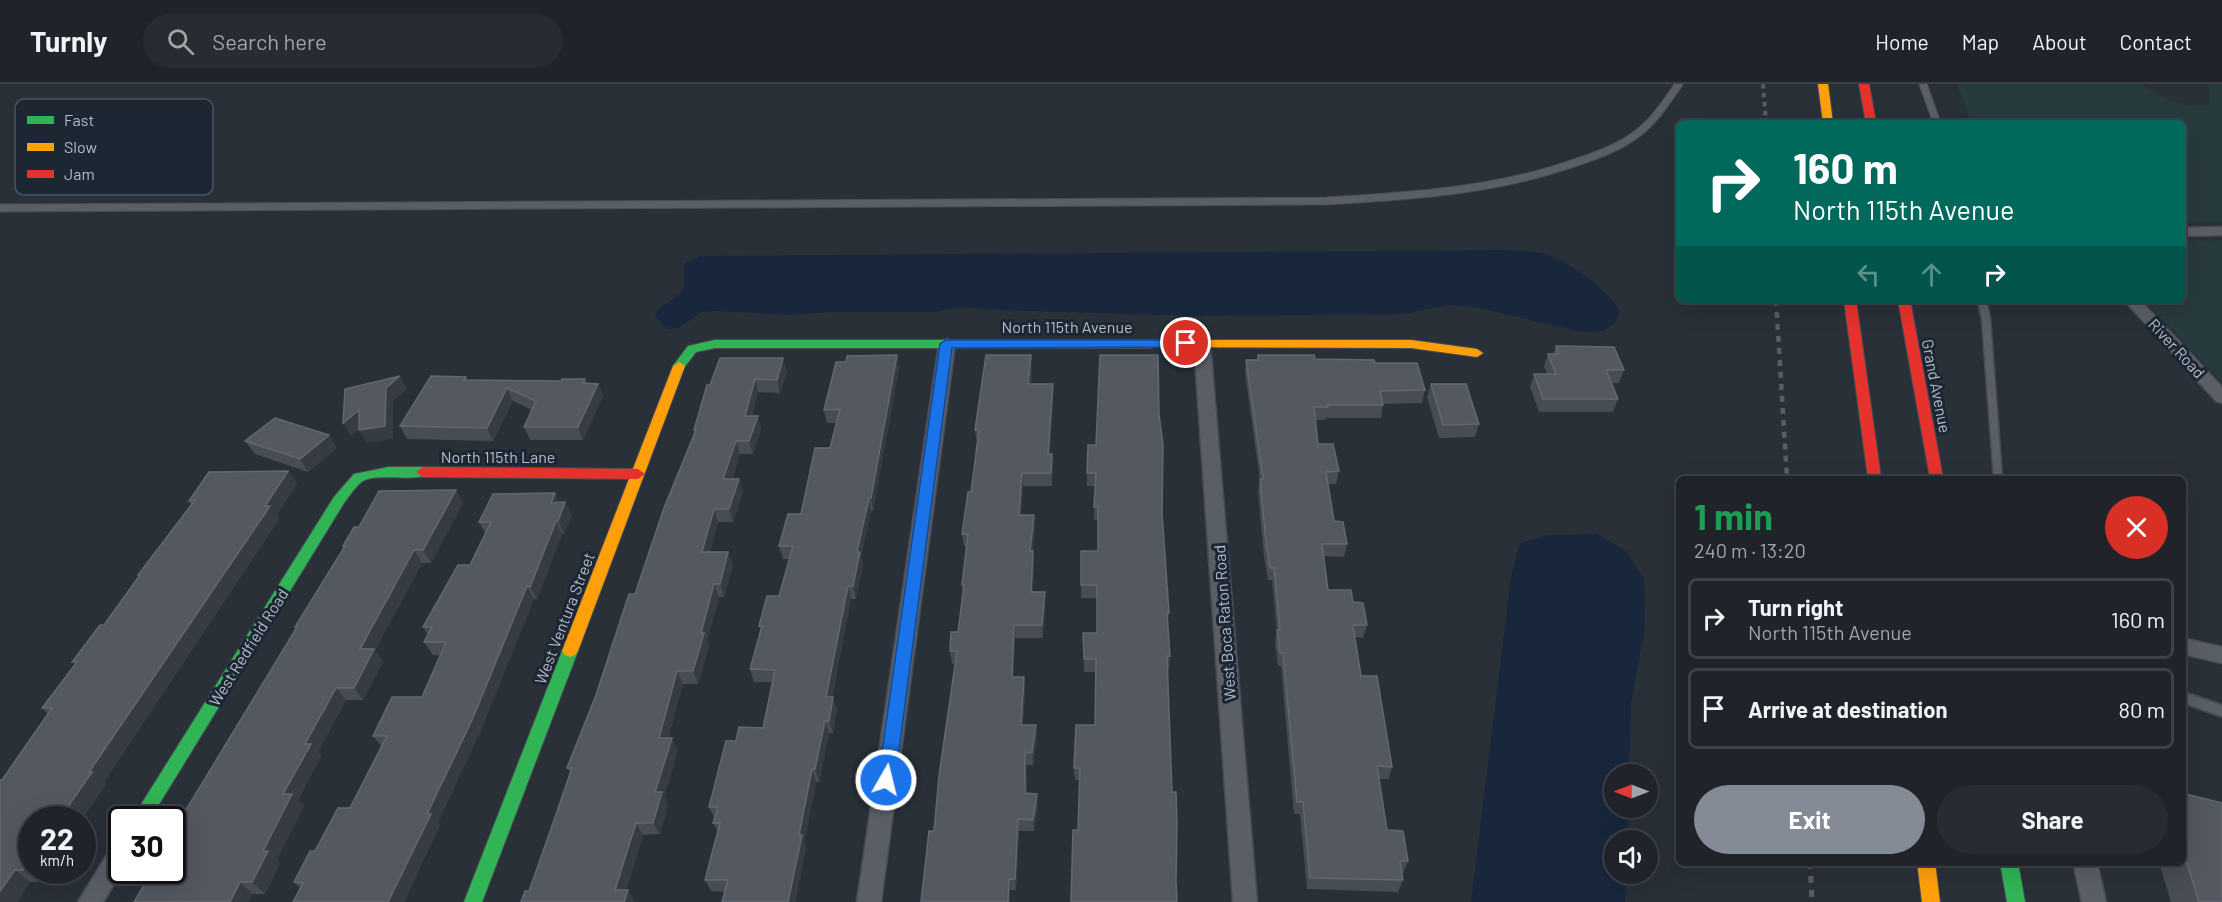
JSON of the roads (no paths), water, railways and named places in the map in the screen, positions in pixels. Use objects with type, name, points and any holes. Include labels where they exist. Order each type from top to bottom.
[{"type":"main road","points":[[1823,84],[1828,120]]},
{"type":"main road","points":[[1864,84],[1871,120]]},
{"type":"main road","points":[[1850,303],[1875,476]]},
{"type":"main road","name":"Grand Avenue","points":[[1905,303],[1937,476]]},
{"type":"main road","name":"North 115th Avenue","points":[[692,349],[715,344],[1411,344],[1477,353]]},
{"type":"main road","name":"West Ventura Street","points":[[473,902],[679,366],[692,349]]},
{"type":"main road","name":"North 115th Lane","points":[[359,477],[389,472],[638,474]]},
{"type":"main road","name":"West Redfield Road","points":[[149,806],[339,500],[359,477]]},
{"type":"main road","points":[[1926,866],[1931,902]]},
{"type":"main road","points":[[2010,866],[2016,902]]},
{"type":"street","points":[[2186,232],[2222,231]]},
{"type":"street","name":"River Road","points":[[2135,303],[2222,397]]},
{"type":"street","name":"West Boca Raton Road","points":[[1202,343],[1245,902]]},
{"type":"street","points":[[869,902],[946,344]]},
{"type":"street","points":[[2186,647],[2222,655]]},
{"type":"street","points":[[2086,866],[2094,902]]},
{"type":"street","points":[[90,902],[108,873]]},
{"type":"lane","points":[[0,208],[1313,201],[1404,197],[1462,192],[1560,170],[1638,133],[1661,110],[1679,84]]},
{"type":"lane","points":[[1923,84],[1936,120]]},
{"type":"lane","points":[[1983,303],[1986,319],[1998,476]]},
{"type":"lane","points":[[2186,698],[2222,711]]},
{"type":"water","points":[[1502,250],[1536,252],[1574,268],[1605,293],[1620,311],[1615,323],[1603,331],[1582,332],[1475,307],[1448,305],[1404,314],[1192,316],[960,307],[934,312],[832,312],[791,315],[715,311],[702,312],[678,328],[668,329],[655,317],[660,309],[683,289],[684,264],[700,256]]},
{"type":"water","points":[[1597,534],[1626,551],[1644,579],[1645,627],[1631,704],[1629,764],[1604,764],[1604,818],[1628,818],[1628,830],[1604,830],[1604,884],[1626,884],[1625,902],[1471,902],[1511,577],[1520,543],[1548,535]]},
{"type":"railway","points":[[1763,84],[1766,120]]},
{"type":"railway","points":[[1776,303],[1787,476]]},
{"type":"railway","points":[[1810,866],[1812,902]]}]
